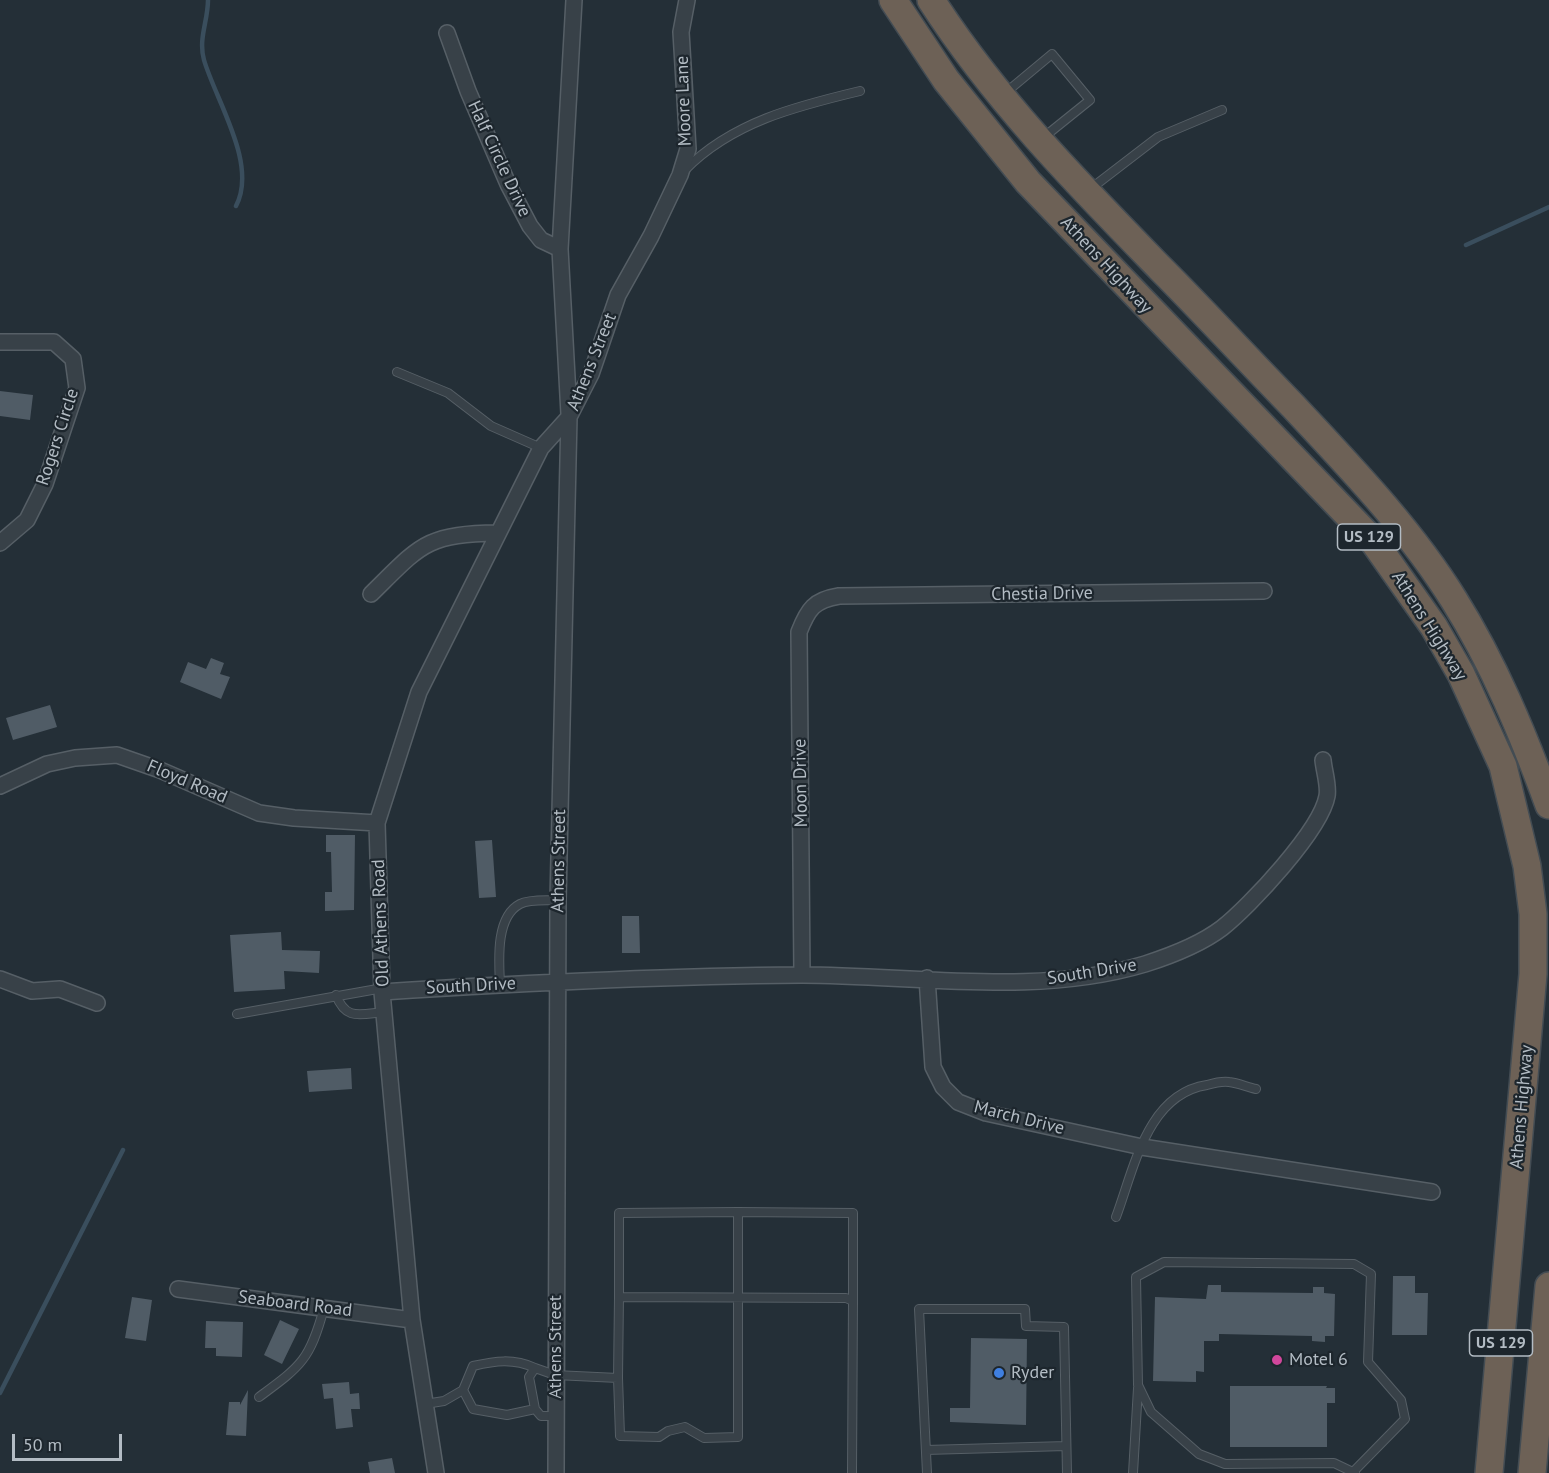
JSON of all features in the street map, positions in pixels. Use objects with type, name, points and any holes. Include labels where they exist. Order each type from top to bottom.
[{"type":"highway","points":[[873,0],[938,90],[984,128]]},
{"type":"highway","name":"Athens Highway","points":[[893,0],[946,80],[1028,182],[1136,297],[1374,542],[1434,627],[1466,684],[1503,766],[1525,855],[1533,914],[1533,974],[1489,1473]]},
{"type":"highway","name":"Athens Highway","points":[[931,0],[1000,97],[1038,141],[1323,438],[1411,539],[1454,599],[1491,666],[1526,741],[1549,805]]},
{"type":"highway","name":"US 129","points":[[1532,1473],[1549,1286]]},
{"type":"street","points":[[569,417],[560,249],[574,0]]},
{"type":"street","name":"Moore Lane","points":[[636,264],[680,175],[688,149],[681,32],[687,0]]},
{"type":"street","name":"Half Circle Drive","points":[[447,33],[468,91],[524,215],[541,240],[560,249]]},
{"type":"street","name":"Athens Street","points":[[556,1473],[558,900],[569,417],[591,374],[618,295],[636,264]]},
{"type":"street","name":"Rogers Circle","points":[[0,342],[54,342],[73,359],[77,388],[45,484],[27,520],[0,543]]},
{"type":"street","name":"Old Athens Road","points":[[436,1473],[412,1320],[382,990],[377,823],[419,692],[541,448],[569,417]]},
{"type":"street","points":[[371,594],[416,550],[431,541],[458,533],[498,533]]},
{"type":"street","name":"Chestia Drive","points":[[822,599],[839,596],[1264,591]]},
{"type":"street","name":"Moon Drive","points":[[802,975],[799,632],[806,614],[822,599]]},
{"type":"street","name":"Floyd Road","points":[[0,786],[47,764],[75,758],[117,755],[160,770],[259,813],[294,818],[377,823]]},
{"type":"street","name":"South Drive","points":[[927,978],[978,983],[1053,980],[1104,974],[1146,964],[1183,949],[1222,928],[1299,848],[1318,821],[1327,795],[1323,760]]},
{"type":"street","points":[[559,981],[802,975],[927,978]]},
{"type":"street","name":"March Drive","points":[[927,978],[933,1067],[943,1087],[958,1101],[986,1113],[1142,1147],[1432,1192]]},
{"type":"street","points":[[0,979],[32,991],[60,988],[97,1003]]},
{"type":"street","name":"South Drive","points":[[382,990],[559,981]]},
{"type":"street","name":"Seaboard Road","points":[[177,1289],[412,1320]]},
{"type":"lane","points":[[1000,97],[1052,54],[1060,63],[1090,100],[1038,141]]},
{"type":"lane","points":[[680,175],[698,157],[729,135],[776,113],[860,91]]},
{"type":"lane","points":[[1086,193],[1158,137],[1222,110]]},
{"type":"lane","points":[[397,372],[448,393],[491,426],[541,448]]},
{"type":"lane","points":[[500,984],[498,944],[513,909],[521,903],[558,900]]},
{"type":"lane","points":[[237,1014],[282,1008],[336,995],[382,990]]},
{"type":"lane","points":[[336,995],[341,1008],[351,1014],[384,1011]]},
{"type":"lane","points":[[1116,1217],[1153,1122],[1178,1094],[1200,1086],[1228,1081],[1256,1089]]},
{"type":"lane","points":[[738,1212],[738,1437],[704,1438],[685,1427],[668,1431],[659,1437],[620,1436],[619,1213],[738,1212],[853,1213],[852,1473]]},
{"type":"lane","points":[[1133,1473],[1138,1385],[1136,1277],[1164,1262],[1354,1264],[1371,1274],[1368,1362],[1401,1400],[1405,1419],[1354,1472],[1334,1463],[1225,1464],[1198,1454],[1151,1412],[1138,1385]]},
{"type":"lane","points":[[619,1297],[738,1296],[846,1298],[853,1301]]},
{"type":"lane","points":[[259,1397],[292,1372],[308,1355],[324,1308]]},
{"type":"lane","points":[[927,1473],[919,1309],[1024,1309],[1026,1326],[1064,1327],[1067,1473]]},
{"type":"lane","points":[[425,1404],[444,1401],[463,1390],[472,1366],[502,1360],[522,1362],[555,1375],[618,1378]]},
{"type":"lane","points":[[534,1368],[529,1377],[535,1409],[541,1416],[556,1416]]},
{"type":"lane","points":[[463,1390],[473,1410],[507,1415],[535,1409]]},
{"type":"lane","points":[[926,1450],[1066,1446]]},
{"type":"building","points":[[0,391],[33,395],[30,420],[0,416]]},
{"type":"building","points":[[211,658],[224,663],[220,674],[230,677],[221,699],[180,682],[188,662],[206,669]]},
{"type":"building","points":[[50,705],[57,727],[13,740],[6,718]]},
{"type":"building","points":[[326,835],[355,835],[354,910],[325,911],[325,892],[332,892],[331,852],[326,852]]},
{"type":"building","points":[[492,840],[496,897],[479,898],[475,841]]},
{"type":"building","points":[[622,916],[639,916],[640,953],[622,953]]},
{"type":"building","points":[[281,932],[282,950],[320,951],[319,973],[284,971],[285,989],[234,992],[230,935]]},
{"type":"building","points":[[351,1068],[352,1089],[309,1092],[307,1071]]},
{"type":"building","points":[[1393,1276],[1415,1276],[1415,1293],[1428,1293],[1427,1335],[1392,1335]]},
{"type":"building","points":[[1208,1285],[1221,1285],[1221,1292],[1313,1293],[1313,1287],[1324,1287],[1324,1293],[1335,1294],[1334,1336],[1325,1336],[1325,1342],[1312,1341],[1312,1336],[1219,1334],[1219,1341],[1204,1341],[1204,1372],[1196,1371],[1196,1382],[1153,1381],[1155,1297],[1206,1299]]},
{"type":"building","points":[[132,1297],[152,1300],[146,1341],[125,1338]]},
{"type":"building","points":[[280,1320],[299,1329],[282,1364],[264,1355]]},
{"type":"building","points":[[206,1321],[243,1322],[242,1357],[216,1356],[216,1348],[205,1348]]},
{"type":"building","name":"Ryder","points":[[971,1338],[1027,1339],[1026,1425],[950,1422],[950,1408],[970,1408]]},
{"type":"building","points":[[349,1382],[350,1394],[359,1393],[360,1409],[351,1409],[353,1427],[336,1429],[333,1398],[324,1399],[322,1384]]},
{"type":"building","points":[[1230,1386],[1327,1386],[1326,1388],[1335,1388],[1335,1403],[1327,1403],[1327,1447],[1230,1447]]},
{"type":"building","points":[[248,1390],[246,1436],[226,1435],[229,1402],[240,1402],[240,1405]]},
{"type":"building","points":[[392,1458],[395,1473],[370,1473],[368,1462]]},
{"type":"waterway","points":[[208,0],[202,52],[239,152],[242,171],[241,189],[236,206]]},
{"type":"waterway","points":[[1466,245],[1549,207]]},
{"type":"waterway","points":[[0,1393],[123,1150]]},
{"type":"place","name":"Motel 6","points":[[1277,1360]]},
{"type":"place","name":"Ryder","points":[[999,1373]]}]
